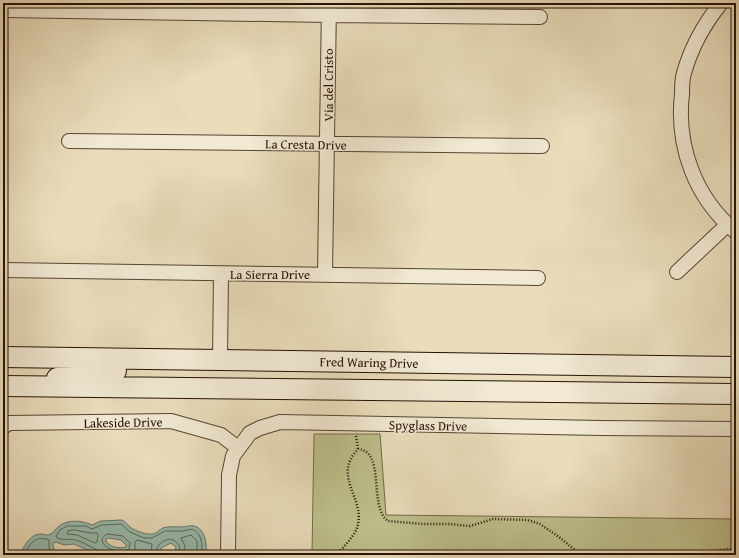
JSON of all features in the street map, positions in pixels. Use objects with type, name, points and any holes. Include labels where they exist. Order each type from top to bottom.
[{"type":"main road","name":"Fred Waring Drive","points":[[3,356],[736,367]]},
{"type":"main road","points":[[10,386],[99,370],[209,372],[217,367],[220,360]]},
{"type":"main road","points":[[10,386],[736,394]]},
{"type":"street","points":[[677,272],[732,228],[702,192],[691,171],[684,147],[680,124],[684,74],[694,48],[711,15],[721,3]]},
{"type":"street","points":[[3,10],[328,9],[540,17]]},
{"type":"street","name":"Via del Cristo","points":[[325,274],[328,144],[328,9]]},
{"type":"street","name":"La Cresta Drive","points":[[69,141],[542,146]]},
{"type":"street","name":"La Sierra Drive","points":[[3,270],[538,278]]},
{"type":"street","points":[[220,360],[221,274]]},
{"type":"street","name":"Lakeside Drive","points":[[3,427],[8,423],[171,421],[221,435],[238,448]]},
{"type":"street","name":"Spyglass Drive","points":[[228,555],[228,475],[233,456],[250,433],[260,428],[280,422],[736,429]]},
{"type":"path","points":[[337,555],[354,534],[358,522],[358,509],[350,487],[347,469],[349,461],[358,449],[363,450],[370,455],[376,478],[380,511],[384,518],[388,521],[470,526],[494,519],[528,520],[540,524],[581,555]]},
{"type":"path","points":[[685,555],[736,549]]},
{"type":"path","points":[[632,555],[641,555]]},
{"type":"green space","points":[[314,434],[380,434],[386,515],[736,519],[736,555],[312,555]]},
{"type":"water","points":[[122,520],[133,529],[150,534],[155,533],[165,527],[194,526],[201,530],[205,538],[206,555],[171,555],[175,551],[176,547],[171,543],[161,548],[161,555],[96,555],[74,544],[64,545],[56,542],[53,543],[53,546],[56,555],[20,555],[28,541],[34,536],[41,534],[49,535],[61,525],[69,522],[78,521],[92,525],[101,521]],"holes":[[[109,538],[121,540],[126,547],[115,547],[106,542],[106,539]]]}]
